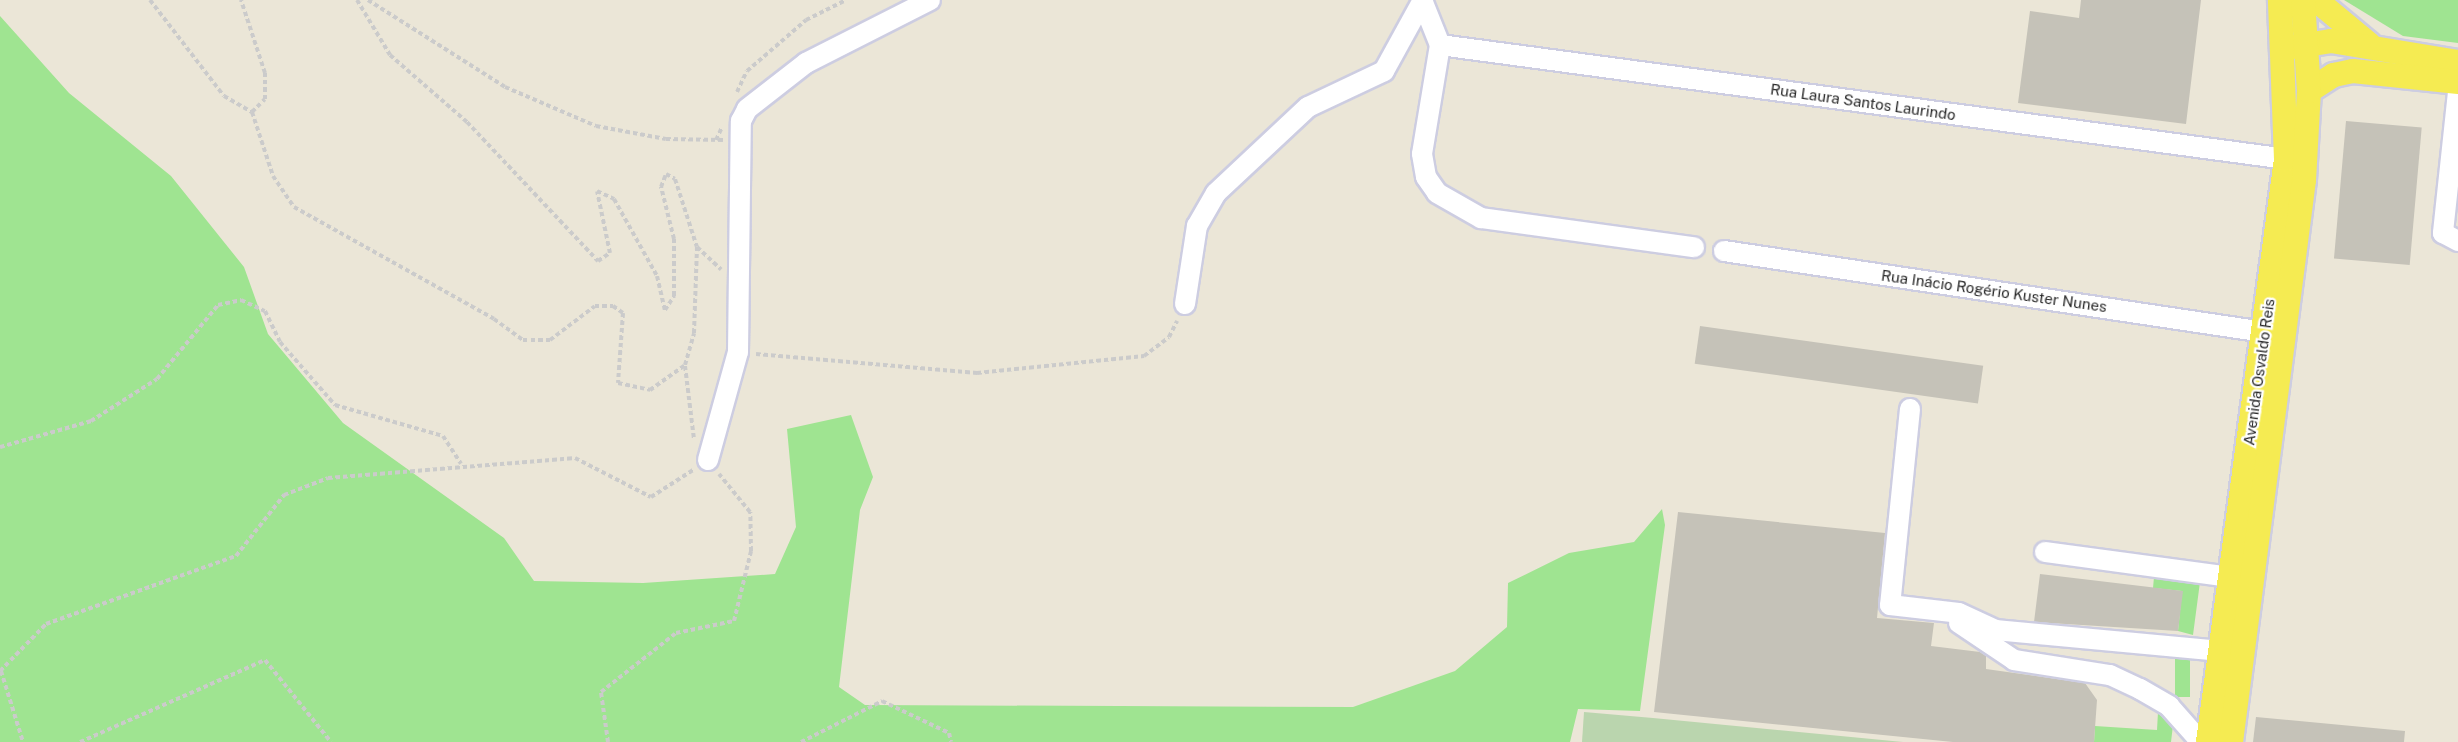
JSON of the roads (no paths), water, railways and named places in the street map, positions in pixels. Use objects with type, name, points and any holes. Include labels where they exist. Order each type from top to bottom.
[{"type":"main road","name":"Avenida Osvaldo Reis","points":[[2208,742],[2286,159],[2284,55],[2280,0]]},
{"type":"main road","name":"Avenida Osvaldo Reis","points":[[2231,742],[2302,192],[2308,91],[2302,0]]},
{"type":"main road","points":[[2316,0],[2371,46]]},
{"type":"main road","points":[[2284,55],[2306,42],[2371,46],[2458,62]]},
{"type":"main road","points":[[2308,91],[2334,75],[2353,71],[2458,82]]},
{"type":"street","points":[[708,460],[738,352],[741,287],[738,140],[747,110],[774,86],[853,38],[930,0]]},
{"type":"street","points":[[1422,0],[1440,45],[1422,154],[1426,177],[1437,193],[1481,218],[1694,247]]},
{"type":"street","points":[[1185,304],[1197,226],[1216,193],[1308,107],[1384,71],[1422,0]]},
{"type":"street","name":"Rua Laura Santos Laurindo","points":[[1440,45],[2286,159]]},
{"type":"street","points":[[2458,92],[2443,233],[2458,241]]},
{"type":"street","name":"Rua Inácio Rogério Kuster Nunes","points":[[1724,251],[2264,332]]},
{"type":"street","points":[[1910,409],[1890,605],[1939,610],[1984,632],[2014,660],[2110,675],[2169,706],[2201,742]]},
{"type":"street","points":[[2045,552],[2231,577]]},
{"type":"street","points":[[1984,632],[1995,630],[2221,651]]}]
